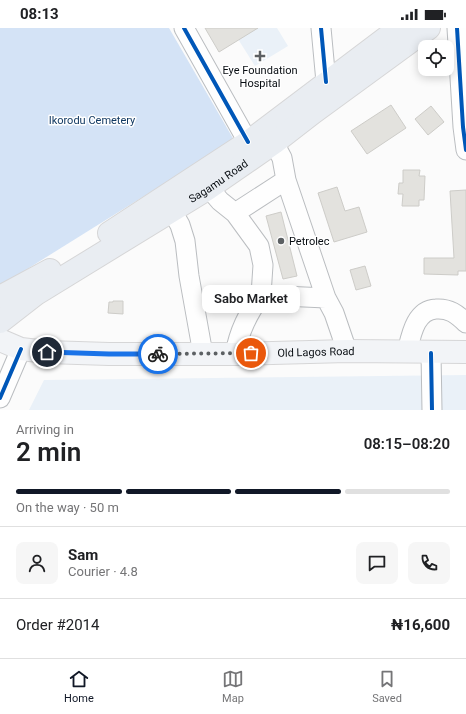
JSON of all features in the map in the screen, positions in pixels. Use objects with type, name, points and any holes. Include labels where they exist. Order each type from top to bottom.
[{"type":"highway","name":"Sagamu Road","points":[[0,297],[86,249],[248,142],[399,28]]},
{"type":"highway","name":"Sagamu Road","points":[[0,322],[36,294],[209,188],[274,143],[314,112],[430,28]]},
{"type":"main road","name":"Old Lagos Road","points":[[0,340],[21,349],[47,352],[109,354],[235,354],[347,351],[431,353],[466,352]]},
{"type":"street","points":[[184,28],[248,142]]},
{"type":"street","points":[[321,28],[326,82]]},
{"type":"street","points":[[457,28],[463,127],[466,150]]},
{"type":"street","points":[[274,143],[282,158],[286,180],[326,298],[334,313],[347,351]]},
{"type":"street","points":[[235,213],[286,180]]},
{"type":"street","points":[[209,188],[220,201],[235,213],[259,246],[263,265],[261,295],[251,310],[238,338],[235,354]]},
{"type":"street","points":[[172,211],[180,225],[185,240],[189,276],[203,354]]},
{"type":"street","points":[[261,295],[326,298]]},
{"type":"street","points":[[407,352],[413,329],[421,315],[430,309],[443,308],[456,313],[466,323]]},
{"type":"street","points":[[0,398],[21,349]]},
{"type":"street","points":[[431,353],[432,410]]},
{"type":"shaded area","name":"Eye Foundation Hospital","points":[[231,28],[277,28],[288,46],[255,66]]},
{"type":"shaded area","points":[[466,375],[466,410],[29,410],[44,380]]},
{"type":"green space","name":"Ikorodu Cemetery","points":[[0,28],[169,28],[234,140],[0,286]]},
{"type":"building","points":[[205,28],[258,28],[219,52]]},
{"type":"building","points":[[391,105],[406,128],[367,154],[351,131]]},
{"type":"building","points":[[431,106],[444,122],[428,135],[415,119]]},
{"type":"building","points":[[403,170],[420,170],[419,176],[425,176],[424,200],[419,200],[419,206],[402,206],[403,194],[398,194],[399,183],[403,183]]},
{"type":"building","points":[[337,187],[345,211],[359,207],[367,232],[334,242],[318,193]]},
{"type":"building","points":[[466,190],[466,271],[458,271],[458,275],[424,274],[424,258],[454,258],[450,191]]},
{"type":"building","points":[[281,212],[297,276],[283,279],[266,216]]},
{"type":"building","points":[[365,266],[371,286],[356,290],[350,270]]},
{"type":"building","points":[[123,301],[123,314],[108,313],[109,302]]},
{"type":"cycle path","points":[[184,28],[248,142]]},
{"type":"cycle path","points":[[321,28],[326,82]]},
{"type":"cycle path","points":[[457,28],[463,127],[466,150]]},
{"type":"cycle path","points":[[0,398],[21,349]]},
{"type":"cycle path","points":[[431,353],[432,410]]},
{"type":"way so far","points":[[158,354],[251,353]]},
{"type":"place","name":"Eye Foundation Hospital","points":[[260,56]]},
{"type":"place","name":"Petrolec","points":[[281,241]]},
{"type":"place","name":"Sabo Market","points":[[251,353]]},
{"type":"route","points":[[47,352],[158,354]]}]
